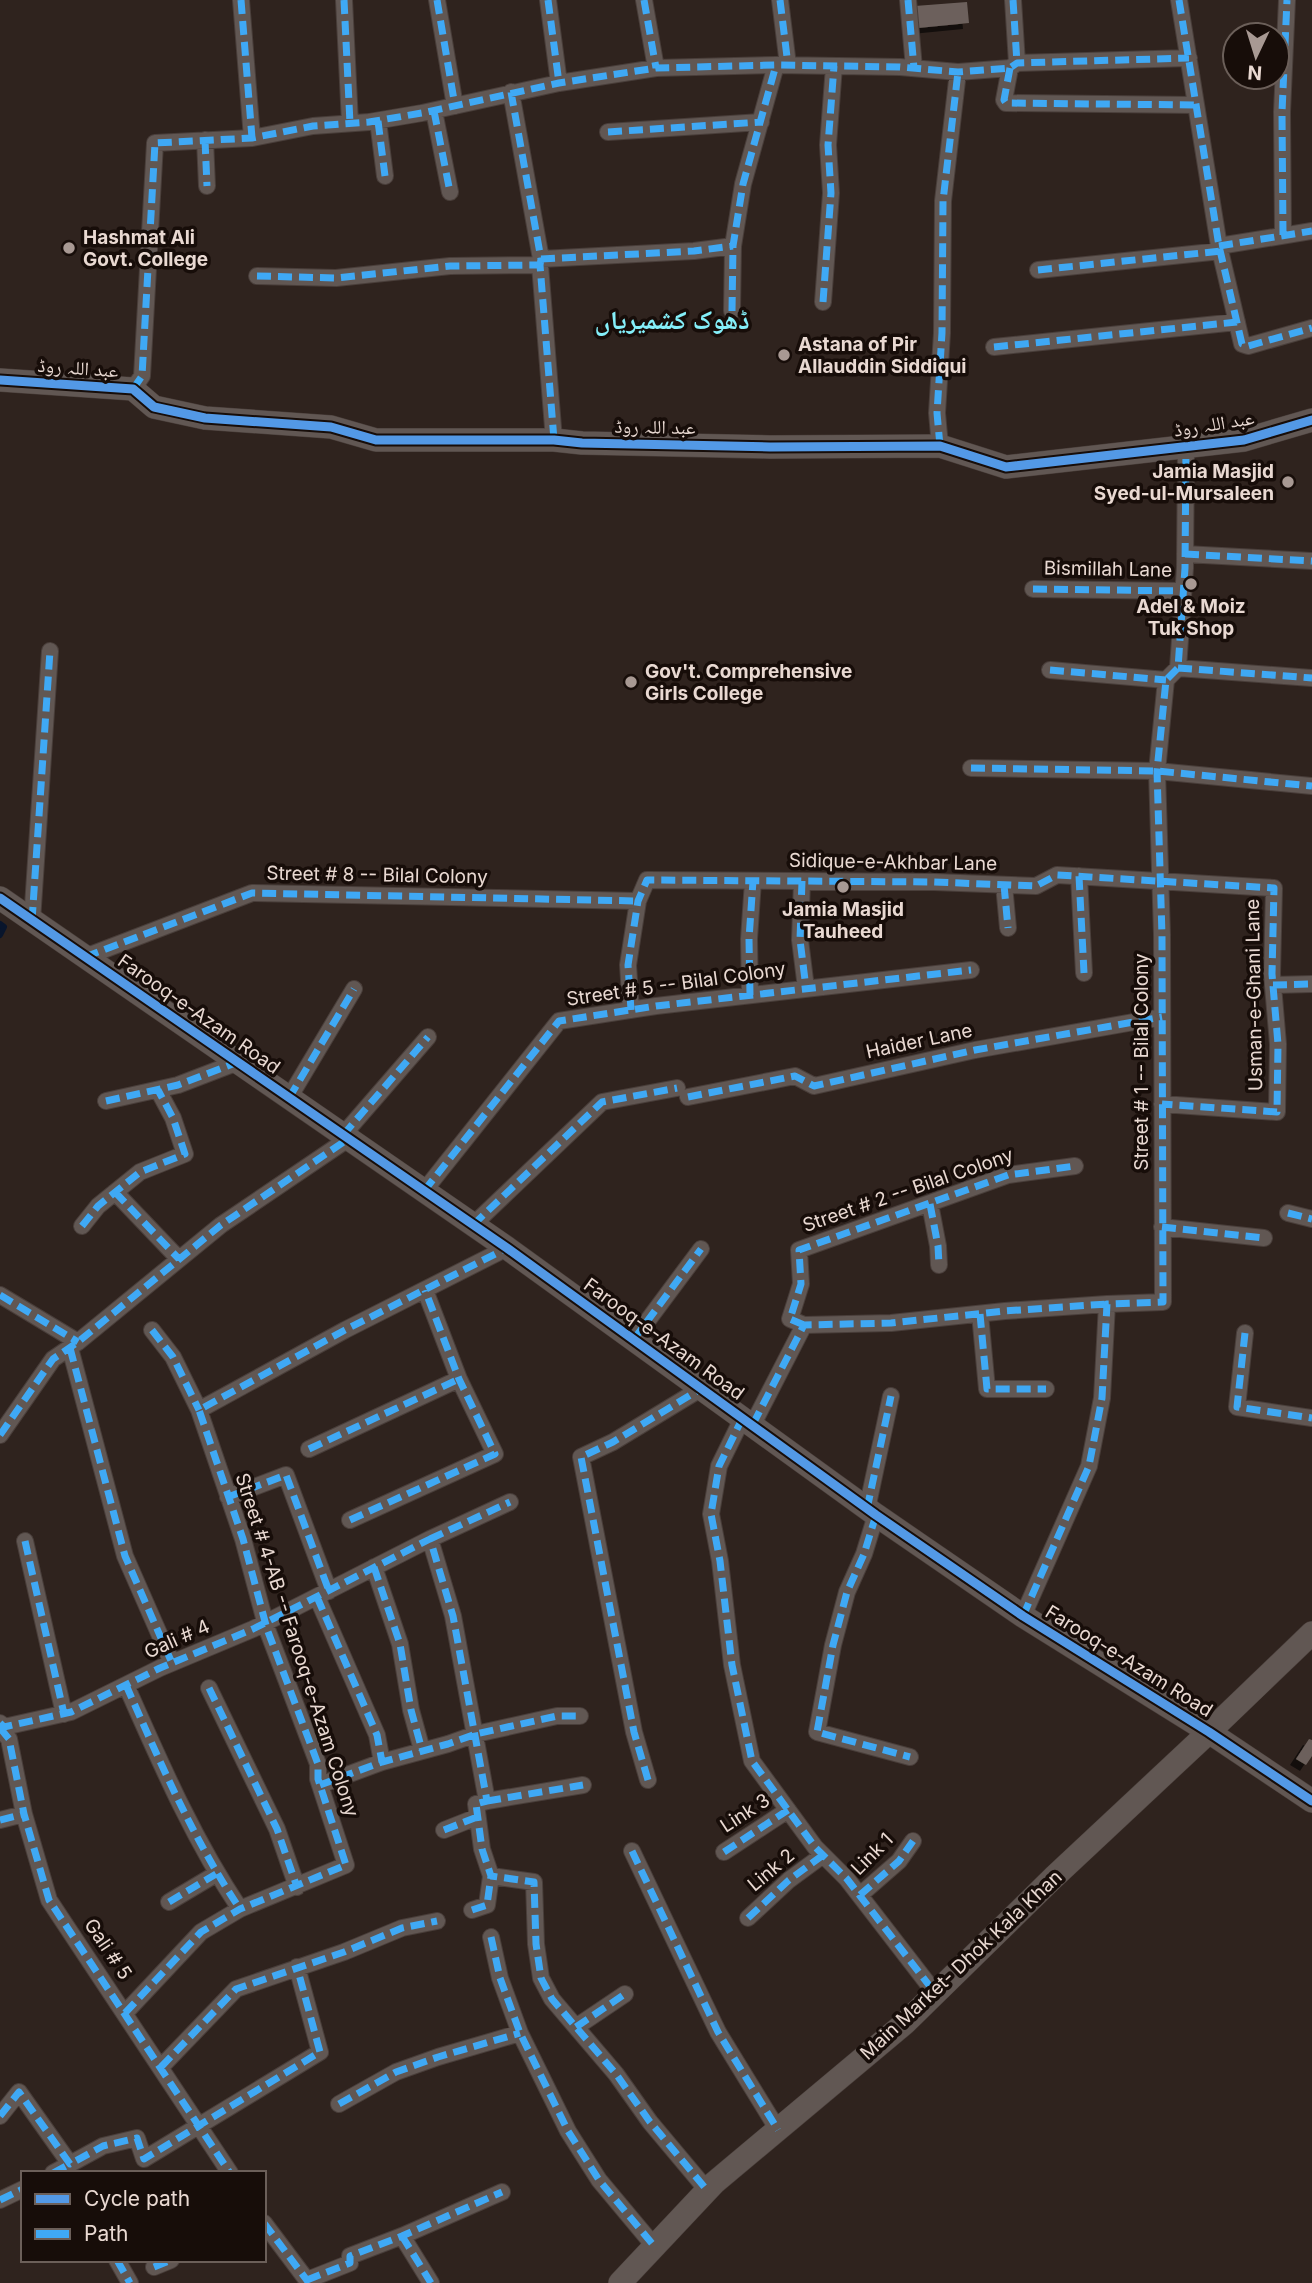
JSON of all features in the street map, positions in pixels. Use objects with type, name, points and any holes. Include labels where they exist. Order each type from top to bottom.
[{"type":"street","points":[[241,0],[252,138]]},
{"type":"street","points":[[344,0],[350,124]]},
{"type":"street","points":[[437,0],[455,106]]},
{"type":"street","points":[[548,0],[559,83]]},
{"type":"street","points":[[644,0],[656,68]]},
{"type":"street","points":[[732,311],[733,246],[743,184],[761,122],[782,65],[780,0]]},
{"type":"street","points":[[908,0],[914,68]]},
{"type":"street","points":[[1013,0],[1014,66],[1004,100],[1006,103],[1195,105]]},
{"type":"street","points":[[1179,0],[1220,249],[1242,344],[1248,345],[1312,328]]},
{"type":"street","points":[[1283,235],[1282,112],[1287,0]]},
{"type":"street","points":[[133,389],[142,376],[155,143],[252,138],[313,126],[378,121],[434,111],[511,92],[656,68],[782,65],[914,68],[958,72],[1014,66],[1189,58]]},
{"type":"street","points":[[823,302],[831,193],[828,145],[834,66]]},
{"type":"street","points":[[940,446],[937,413],[942,333],[943,201],[958,72]]},
{"type":"street","points":[[511,92],[540,262],[554,440]]},
{"type":"street","points":[[434,111],[450,192]]},
{"type":"street","points":[[378,121],[385,176]]},
{"type":"street","points":[[608,132],[761,122]]},
{"type":"street","points":[[205,141],[207,186]]},
{"type":"street","points":[[1038,270],[1220,249],[1312,231]]},
{"type":"street","points":[[257,276],[336,278],[450,266],[540,262],[733,246]]},
{"type":"street","points":[[994,347],[1237,322]]},
{"type":"street","name":"عبد اللہ روڈ","points":[[0,380],[133,389],[154,407],[205,418],[331,427],[376,440],[554,440],[771,447],[940,446],[1006,467],[1244,440],[1312,420]]},
{"type":"street","points":[[1049,670],[1166,680],[1178,668],[1185,554],[1186,447]]},
{"type":"street","points":[[1185,554],[1312,561]]},
{"type":"street","name":"Bismillah Lane","points":[[1033,589],[1183,591]]},
{"type":"street","points":[[32,920],[50,651]]},
{"type":"street","points":[[1178,668],[1312,678]]},
{"type":"street","name":"Street # 1 -- Bilal Colony","points":[[1107,1304],[1163,1302],[1162,1017],[1157,771],[1166,680]]},
{"type":"street","points":[[971,768],[1157,771],[1312,786]]},
{"type":"street","name":"Sidique-e-Akhbar Lane","points":[[638,901],[647,880],[934,882],[1036,886],[1057,874],[1274,888]]},
{"type":"street","points":[[1079,876],[1084,973]]},
{"type":"street","points":[[750,995],[749,939],[753,881]]},
{"type":"street","points":[[802,881],[800,940],[806,988]]},
{"type":"street","points":[[1004,885],[1008,928]]},
{"type":"street","name":"Usman-e-Ghani Lane","points":[[1162,1104],[1277,1112],[1278,1044],[1273,985],[1274,888]]},
{"type":"street","name":"Street # 8 -- Bilal Colony","points":[[85,957],[252,893],[638,901]]},
{"type":"street","name":"Farooq-e-Azam Road","points":[[0,898],[507,1248],[871,1512],[1023,1616],[1209,1732],[1312,1801]]},
{"type":"street","points":[[631,1010],[628,965],[638,901]]},
{"type":"street","name":"Street # 5 -- Bilal Colony","points":[[424,1191],[559,1021],[806,988],[971,970]]},
{"type":"street","points":[[1273,985],[1312,984]]},
{"type":"street","points":[[289,1098],[354,989]]},
{"type":"street","name":"Haider Lane","points":[[474,1225],[602,1102],[795,1076],[814,1086],[975,1050],[1162,1017]]},
{"type":"street","points":[[0,1435],[53,1359],[74,1345],[221,1225],[346,1137],[428,1037]]},
{"type":"street","points":[[106,1101],[178,1085],[238,1062]]},
{"type":"street","points":[[82,1226],[98,1206],[140,1172],[185,1154],[173,1118],[158,1090]]},
{"type":"street","name":"Street # 2 -- Bilal Colony","points":[[804,1325],[790,1319],[801,1284],[799,1250],[1009,1175],[1075,1166]]},
{"type":"street","points":[[115,1192],[179,1259]]},
{"type":"street","points":[[930,1205],[939,1265]]},
{"type":"street","points":[[1288,1213],[1312,1219]]},
{"type":"street","points":[[1162,1227],[1264,1238]]},
{"type":"street","points":[[199,1410],[507,1248]]},
{"type":"street","points":[[634,1339],[701,1249]]},
{"type":"street","points":[[350,1520],[495,1454],[459,1379],[425,1290]]},
{"type":"street","points":[[0,1296],[74,1345],[125,1556],[172,1663]]},
{"type":"street","points":[[935,1993],[752,1762],[732,1665],[720,1561],[711,1514],[719,1466],[804,1325],[891,1323],[1107,1304],[1102,1398],[1088,1466],[1023,1616]]},
{"type":"street","points":[[980,1314],[987,1389],[1046,1389]]},
{"type":"street","name":"Street # 4-AB -- Farooq-e-Azam Colony","points":[[152,1330],[173,1357],[199,1410],[267,1629],[318,1763],[320,1785],[346,1865],[297,1887]]},
{"type":"street","points":[[1245,1334],[1237,1407],[1312,1418]]},
{"type":"street","points":[[309,1449],[459,1379]]},
{"type":"street","points":[[648,1780],[634,1732],[581,1457],[613,1442],[702,1388]]},
{"type":"street","points":[[891,1396],[864,1555],[847,1592],[833,1645],[817,1732],[910,1756]]},
{"type":"street","points":[[228,1497],[286,1475],[323,1594],[376,1735],[382,1762]]},
{"type":"street","name":"Gali # 4","points":[[0,1725],[4,1727],[64,1714],[266,1622],[430,1539],[510,1502]]},
{"type":"street","points":[[430,1539],[453,1616],[487,1801]]},
{"type":"street","points":[[25,1541],[64,1714]]},
{"type":"street","points":[[370,1569],[400,1644],[411,1710],[422,1749]]},
{"type":"street","name":"Main Market- Dhok Kala Khan","points":[[620,2283],[707,2190],[905,2023],[1054,1877],[1312,1633]]},
{"type":"street","points":[[125,1685],[169,1783],[216,1874],[240,1909]]},
{"type":"street","points":[[125,2013],[201,1932],[240,1909],[297,1887],[277,1829],[209,1688]]},
{"type":"street","points":[[320,1785],[382,1762],[476,1734],[557,1716],[580,1716]]},
{"type":"street","name":"Gali # 5","points":[[0,1725],[9,1739],[24,1814],[49,1900],[229,2171]]},
{"type":"street","points":[[472,1910],[487,1905],[491,1876],[482,1849],[476,1804],[583,1785]]},
{"type":"street","name":"Link 3","points":[[724,1852],[788,1810]]},
{"type":"street","points":[[0,1820],[24,1814]]},
{"type":"street","points":[[444,1830],[477,1816]]},
{"type":"street","name":"Link 1","points":[[860,1895],[900,1861],[914,1841]]},
{"type":"street","points":[[632,1851],[718,2032],[778,2130]]},
{"type":"street","name":"Link 2","points":[[748,1918],[789,1880],[823,1855]]},
{"type":"street","points":[[169,1902],[216,1874]]},
{"type":"street","points":[[491,1876],[534,1882],[536,1944],[541,1978],[552,1999],[616,2074],[650,2122],[707,2190]]},
{"type":"street","points":[[161,2067],[236,1989],[344,1952],[402,1928],[437,1921]]},
{"type":"street","points":[[491,1937],[500,1978],[520,2034],[568,2131],[599,2180],[655,2247]]},
{"type":"street","points":[[57,2171],[103,2146],[136,2138],[144,2159],[320,2052],[297,1967]]},
{"type":"street","points":[[576,2027],[625,1994]]},
{"type":"street","points":[[339,2104],[396,2072],[520,2034]]},
{"type":"street","points":[[0,2116],[19,2092],[70,2164]]},
{"type":"street","points":[[0,2200],[21,2190]]},
{"type":"street","points":[[266,2226],[308,2281],[350,2263],[351,2256],[502,2192]]},
{"type":"street","points":[[402,2236],[431,2283]]},
{"type":"street","points":[[118,2262],[130,2283]]},
{"type":"street","points":[[154,2267],[166,2262]]},
{"type":"building","points":[[967,2],[969,23],[918,28],[915,6]]},
{"type":"building","points":[[1309,1739],[1312,1740],[1312,1756],[1306,1765],[1296,1759]]},
{"type":"waterway","points":[[0,924],[4,927],[0,935]]},
{"type":"marked path","points":[[241,0],[252,138]]},
{"type":"marked path","points":[[344,0],[350,123]]},
{"type":"marked path","points":[[437,0],[455,106]]},
{"type":"marked path","points":[[548,0],[559,83]]},
{"type":"marked path","points":[[644,0],[656,68]]},
{"type":"marked path","points":[[780,0],[788,65]]},
{"type":"marked path","points":[[908,0],[914,68]]},
{"type":"marked path","points":[[1013,0],[1017,63]]},
{"type":"marked path","points":[[1179,0],[1219,246],[1242,344],[1248,346],[1312,328]]},
{"type":"marked path","points":[[1283,235],[1282,112],[1287,0]]},
{"type":"marked path","points":[[133,389],[142,376],[155,143],[252,138],[313,126],[369,122],[559,83],[656,68],[776,65],[900,67],[958,72],[1010,68],[1017,63],[1189,58]]},
{"type":"marked path","points":[[732,311],[733,246],[743,184],[776,65]]},
{"type":"marked path","points":[[823,302],[831,193],[828,145],[834,66]]},
{"type":"marked path","points":[[1010,68],[1004,100],[1006,103],[1195,105]]},
{"type":"marked path","points":[[940,446],[937,413],[942,333],[943,201],[958,72]]},
{"type":"marked path","points":[[511,92],[541,259],[554,440]]},
{"type":"marked path","points":[[434,111],[450,192]]},
{"type":"marked path","points":[[378,121],[385,176]]},
{"type":"marked path","points":[[608,132],[761,122]]},
{"type":"marked path","points":[[205,140],[207,186]]},
{"type":"marked path","points":[[1219,246],[1312,231]]},
{"type":"marked path","points":[[541,259],[694,251],[733,246]]},
{"type":"marked path","points":[[1038,270],[1221,251]]},
{"type":"marked path","points":[[257,276],[336,278],[450,266],[540,265]]},
{"type":"marked path","points":[[994,347],[1237,322]]},
{"type":"marked path","points":[[1023,1616],[1089,1466],[1102,1398],[1107,1304],[1163,1302],[1162,935],[1157,771],[1166,680],[1178,668],[1185,568],[1186,447]]},
{"type":"marked path","points":[[1185,554],[1312,561]]},
{"type":"marked path","points":[[1033,589],[1183,591]]},
{"type":"marked path","points":[[32,921],[50,651]]},
{"type":"marked path","points":[[1178,668],[1312,678]]},
{"type":"marked path","points":[[1050,670],[1166,680]]},
{"type":"marked path","points":[[971,768],[1157,771],[1312,786]]},
{"type":"marked path","points":[[631,1010],[628,965],[638,901],[647,880],[934,882],[1036,886],[1057,875],[1274,888],[1272,974],[1278,1044],[1277,1112],[1162,1104]]},
{"type":"marked path","points":[[1079,876],[1084,973]]},
{"type":"marked path","points":[[750,995],[749,939],[753,881]]},
{"type":"marked path","points":[[802,881],[800,940],[806,988]]},
{"type":"marked path","points":[[1004,885],[1008,928]]},
{"type":"marked path","points":[[85,957],[252,893],[638,901]]},
{"type":"marked path","points":[[424,1191],[559,1021],[656,1006],[971,970]]},
{"type":"marked path","points":[[1273,985],[1312,984]]},
{"type":"marked path","points":[[289,1098],[354,989]]},
{"type":"marked path","points":[[688,1097],[795,1076],[814,1086],[975,1050],[1162,1017]]},
{"type":"marked path","points":[[343,1135],[428,1037]]},
{"type":"marked path","points":[[106,1101],[178,1085],[238,1062]]},
{"type":"marked path","points":[[473,1225],[602,1102],[677,1088]]},
{"type":"marked path","points":[[82,1226],[98,1206],[140,1172],[185,1154],[173,1118],[158,1090]]},
{"type":"marked path","points":[[0,1435],[53,1359],[78,1342],[221,1225],[348,1139]]},
{"type":"marked path","points":[[804,1325],[790,1319],[801,1284],[799,1250],[1008,1175],[1075,1166]]},
{"type":"marked path","points":[[115,1192],[179,1259]]},
{"type":"marked path","points":[[930,1204],[939,1265]]},
{"type":"marked path","points":[[1288,1213],[1312,1219]]},
{"type":"marked path","points":[[1162,1227],[1264,1238]]},
{"type":"marked path","points":[[125,2013],[201,1932],[240,1909],[346,1865],[318,1779],[318,1764],[267,1629],[243,1539],[199,1410],[345,1330],[507,1248]]},
{"type":"marked path","points":[[634,1339],[701,1249]]},
{"type":"marked path","points":[[350,1520],[495,1454],[459,1379],[425,1290]]},
{"type":"marked path","points":[[0,1295],[78,1342]]},
{"type":"marked path","points":[[753,1424],[804,1325],[891,1323],[1107,1304]]},
{"type":"marked path","points":[[980,1314],[987,1389],[1046,1389]]},
{"type":"marked path","points":[[152,1330],[173,1357],[199,1410]]},
{"type":"marked path","points":[[1245,1333],[1237,1407],[1312,1418]]},
{"type":"marked path","points":[[70,1348],[125,1556],[172,1663]]},
{"type":"marked path","points":[[309,1449],[459,1379]]},
{"type":"marked path","points":[[648,1780],[634,1732],[581,1457],[613,1442],[702,1388]]},
{"type":"marked path","points":[[867,1509],[891,1396]]},
{"type":"marked path","points":[[743,1417],[719,1466],[711,1514],[720,1561],[732,1665],[752,1761],[815,1847],[847,1879],[935,1993]]},
{"type":"marked path","points":[[228,1497],[286,1475],[329,1591]]},
{"type":"marked path","points":[[430,1539],[510,1502]]},
{"type":"marked path","points":[[876,1515],[864,1554],[847,1592],[833,1645],[817,1732],[910,1757]]},
{"type":"marked path","points":[[0,1723],[4,1727],[71,1712],[160,1668],[253,1629],[430,1539],[453,1616],[487,1801],[476,1804],[482,1849],[491,1876],[534,1882],[536,1944],[541,1978],[552,1999],[616,2074],[650,2122],[707,2190]]},
{"type":"marked path","points":[[25,1541],[64,1714]]},
{"type":"marked path","points":[[374,1567],[400,1644],[411,1710],[422,1750]]},
{"type":"marked path","points":[[317,1597],[377,1735],[382,1762]]},
{"type":"marked path","points":[[126,1685],[192,1828],[240,1909]]},
{"type":"marked path","points":[[209,1688],[277,1829],[297,1887]]},
{"type":"marked path","points":[[320,1785],[382,1762],[476,1734],[557,1716],[580,1716]]},
{"type":"marked path","points":[[0,1728],[9,1739],[24,1814],[49,1900],[229,2171]]},
{"type":"marked path","points":[[487,1801],[583,1785]]},
{"type":"marked path","points":[[724,1852],[788,1810]]},
{"type":"marked path","points":[[0,1820],[24,1814]]},
{"type":"marked path","points":[[444,1830],[477,1817]]},
{"type":"marked path","points":[[860,1895],[899,1861],[913,1841]]},
{"type":"marked path","points":[[632,1851],[718,2032],[778,2130]]},
{"type":"marked path","points":[[748,1918],[789,1880],[823,1855]]},
{"type":"marked path","points":[[169,1902],[216,1874]]},
{"type":"marked path","points":[[472,1910],[487,1905],[491,1876]]},
{"type":"marked path","points":[[161,2067],[236,1989],[344,1952],[402,1928],[437,1921]]},
{"type":"marked path","points":[[491,1937],[500,1978],[520,2033],[568,2131],[599,2180],[655,2247]]},
{"type":"marked path","points":[[0,2116],[19,2092],[70,2164],[103,2146],[137,2138],[144,2159],[320,2052],[297,1967]]},
{"type":"marked path","points":[[576,2027],[625,1994]]},
{"type":"marked path","points":[[339,2104],[396,2072],[520,2033]]},
{"type":"marked path","points":[[57,2171],[70,2164]]},
{"type":"marked path","points":[[0,2200],[21,2190]]},
{"type":"marked path","points":[[307,2280],[350,2263],[350,2256],[502,2192]]},
{"type":"marked path","points":[[266,2226],[309,2283]]},
{"type":"marked path","points":[[402,2236],[431,2283]]},
{"type":"marked path","points":[[118,2262],[130,2283]]},
{"type":"marked path","points":[[154,2267],[166,2262]]},
{"type":"cycle path","points":[[0,380],[133,389],[154,407],[205,418],[331,427],[376,440],[554,440],[770,447],[940,446],[1006,467],[1244,440],[1312,420]]},
{"type":"cycle path","points":[[0,898],[507,1248],[876,1515],[1023,1616],[1209,1732],[1312,1801]]},
{"type":"place","name":"Hashmat Ali Govt. College","points":[[69,248]]},
{"type":"place","name":"Astana of Pir Allauddin Siddiqui","points":[[784,355]]},
{"type":"place","name":"Jamia Masjid Syed-ul-Mursaleen","points":[[1288,482]]},
{"type":"place","name":"Adel & Moiz Tuk Shop","points":[[1191,584]]},
{"type":"place","name":"Gov't. Comprehensive Girls College","points":[[631,682]]},
{"type":"place","name":"Jamia Masjid Tauheed","points":[[843,887]]},
{"type":"district","name":"ڈھوک کشمیریاں","points":[[672,319]]}]
